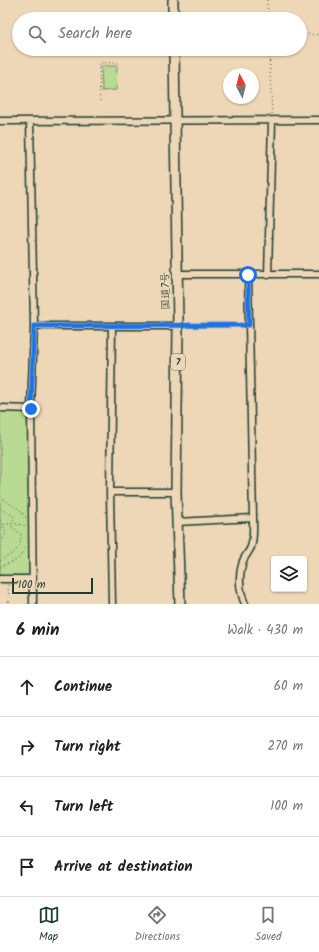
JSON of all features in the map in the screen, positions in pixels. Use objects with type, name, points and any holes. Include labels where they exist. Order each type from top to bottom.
[{"type":"highway","points":[[173,0],[174,12]]},
{"type":"highway","name":"国道7号","points":[[174,56],[178,326],[176,492],[180,604]]},
{"type":"street","points":[[0,121],[319,120]]},
{"type":"street","points":[[30,121],[34,326],[31,409],[33,604]]},
{"type":"street","points":[[268,275],[272,121]]},
{"type":"street","points":[[177,274],[319,274]]},
{"type":"street","points":[[245,604],[240,593],[240,583],[244,560],[252,539],[253,518],[248,275]]},
{"type":"street","points":[[34,326],[178,326]]},
{"type":"street","points":[[112,326],[110,492],[112,604]]},
{"type":"street","points":[[0,408],[31,409]]},
{"type":"street","points":[[110,492],[176,492]]},
{"type":"street","points":[[177,522],[253,518]]},
{"type":"street","points":[[0,579],[32,579]]},
{"type":"path","points":[[267,0],[268,12]]},
{"type":"path","points":[[307,34],[319,35]]},
{"type":"path","points":[[269,56],[272,121]]},
{"type":"path","points":[[100,101],[99,63],[120,63]]},
{"type":"path","points":[[178,326],[249,325]]},
{"type":"path","points":[[0,497],[20,510],[29,526],[11,523]]},
{"type":"path","points":[[0,508],[15,518],[11,523],[4,526]]},
{"type":"path","points":[[0,520],[6,533],[0,546]]},
{"type":"path","points":[[0,561],[15,552],[21,541],[21,534],[12,527],[11,523]]},
{"type":"path","points":[[0,567],[18,559],[27,547]]},
{"type":"path","points":[[8,579],[9,604]]},
{"type":"green space","points":[[101,66],[117,66],[116,90],[102,91]]},
{"type":"green space","points":[[0,411],[30,411],[30,577],[0,577]]},
{"type":"route","points":[[31,409],[34,326],[249,325],[248,275]]}]
